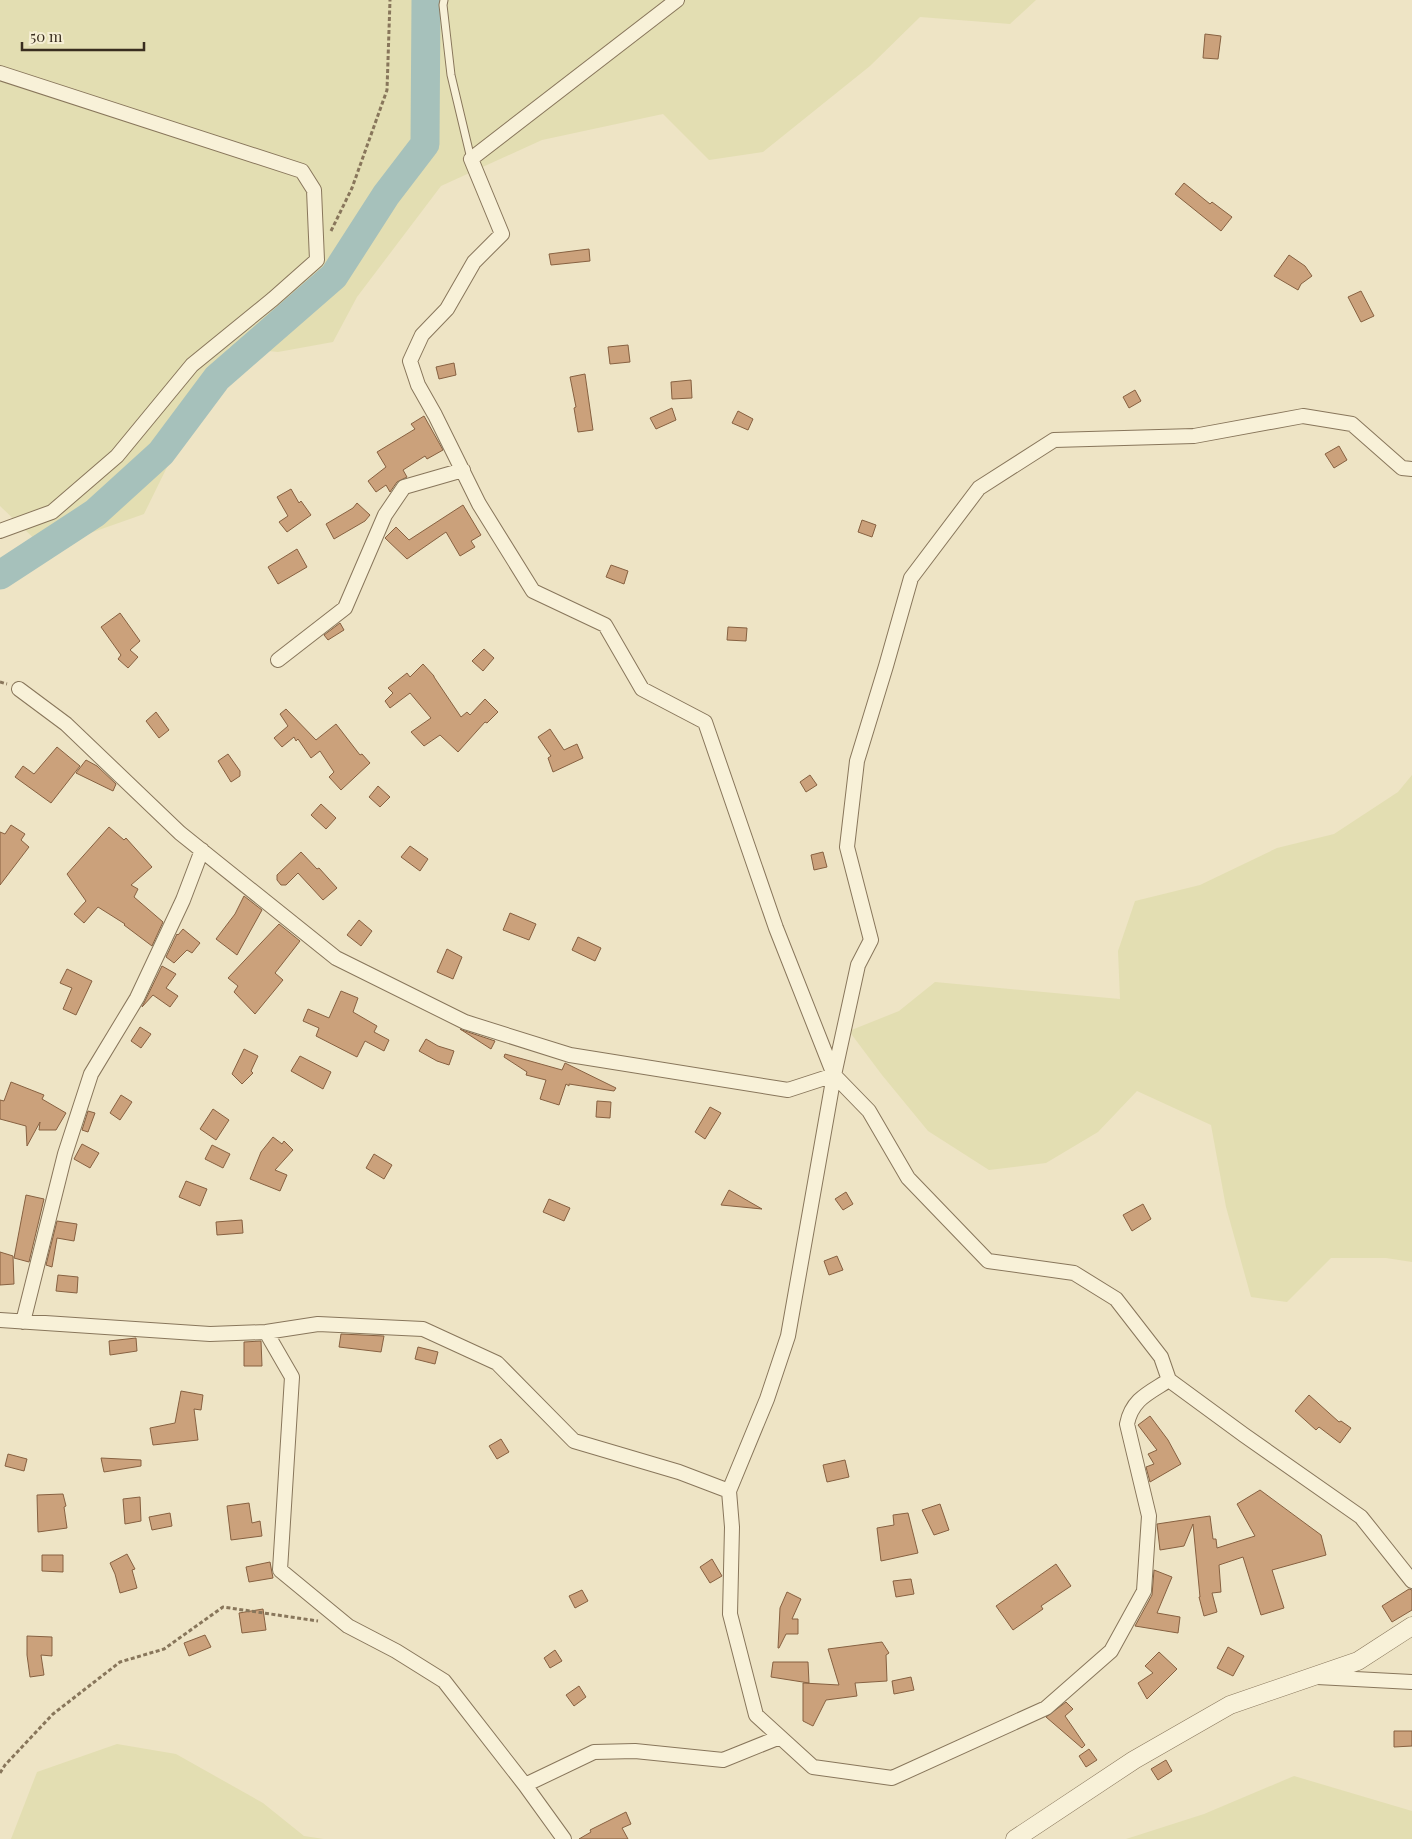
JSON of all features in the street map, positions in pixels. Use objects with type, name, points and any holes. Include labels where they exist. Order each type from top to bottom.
[{"type":"street","points":[[677,0],[471,160],[502,234],[474,262],[447,309],[422,334],[410,361],[418,385],[436,415],[479,504],[533,591],[605,625],[642,689],[705,722],[776,928],[834,1075],[869,1111],[908,1178],[988,1261],[1074,1273],[1116,1299],[1161,1357],[1169,1380],[1361,1517],[1412,1581]]},
{"type":"street","points":[[0,73],[302,172],[314,190],[317,260],[273,299],[192,365],[117,456],[52,512],[0,531]]},
{"type":"street","points":[[1169,1380],[1137,1401],[1129,1413],[1127,1424],[1149,1516],[1144,1591],[1111,1651],[1046,1708],[892,1778],[813,1767],[756,1715],[730,1614],[732,1527],[729,1491],[767,1399],[788,1336],[834,1075],[858,965],[871,940],[847,847],[856,761],[911,578],[979,488],[1054,440],[1194,436],[1303,416],[1352,424],[1402,468],[1412,469]]},
{"type":"street","points":[[278,660],[345,608],[384,514],[404,488],[462,470]]},
{"type":"street","points":[[19,689],[66,724],[180,833],[336,958],[465,1022],[570,1055],[788,1090],[834,1075]]},
{"type":"street","points":[[23,1322],[65,1154],[90,1074],[137,998],[183,900],[202,850]]},
{"type":"street","points":[[0,1320],[210,1334],[266,1332],[318,1324],[423,1329],[497,1363],[574,1441],[679,1472],[729,1491]]},
{"type":"street","points":[[266,1332],[292,1377],[280,1570],[348,1626],[396,1650],[444,1681],[525,1785],[564,1839]]},
{"type":"street","points":[[1015,1839],[1134,1760],[1230,1705],[1358,1661],[1412,1626]]},
{"type":"street","points":[[1311,1677],[1412,1682]]},
{"type":"street","points":[[525,1785],[594,1752],[635,1751],[723,1760],[780,1737]]},
{"type":"lane","points":[[444,0],[450,75],[471,160]]},
{"type":"path","points":[[329,236],[352,188],[387,90],[390,0]]},
{"type":"path","points":[[0,1773],[4,1765],[53,1714],[120,1662],[164,1649],[223,1607],[320,1622]]},
{"type":"shaded area","points":[[0,0],[1036,0],[1010,24],[920,17],[870,66],[763,152],[709,160],[663,114],[542,140],[441,186],[357,297],[333,342],[278,352],[229,347],[196,408],[144,514],[45,549],[0,506]]},
{"type":"shaded area","points":[[1412,775],[1412,1262],[1386,1258],[1331,1258],[1287,1302],[1251,1297],[1226,1207],[1211,1125],[1137,1091],[1098,1132],[1046,1163],[989,1170],[928,1131],[849,1031],[899,1011],[935,982],[1120,999],[1118,951],[1135,901],[1200,885],[1277,848],[1334,834],[1398,792]]},
{"type":"shaded area","points":[[117,1744],[176,1754],[263,1803],[304,1836],[324,1839],[11,1839],[37,1772]]},
{"type":"shaded area","points":[[1294,1776],[1412,1811],[1412,1839],[1126,1839],[1204,1814]]},
{"type":"building","points":[[1205,34],[1221,36],[1218,59],[1203,58]]},
{"type":"building","points":[[1184,183],[1210,204],[1212,202],[1232,217],[1221,231],[1175,194]]},
{"type":"building","points":[[589,249],[590,261],[551,265],[549,254]]},
{"type":"building","points":[[1289,255],[1305,266],[1312,276],[1301,284],[1298,290],[1274,276]]},
{"type":"building","points":[[1361,291],[1374,316],[1361,322],[1348,297]]},
{"type":"building","points":[[628,345],[630,362],[610,364],[608,347]]},
{"type":"building","points":[[454,363],[456,375],[439,379],[436,367]]},
{"type":"building","points":[[585,374],[593,430],[578,432],[574,408],[576,407],[570,377]]},
{"type":"building","points":[[691,380],[692,398],[672,399],[671,382]]},
{"type":"building","points":[[1135,390],[1141,401],[1129,408],[1123,397]]},
{"type":"building","points":[[672,408],[676,420],[656,429],[650,418]]},
{"type":"building","points":[[738,411],[753,419],[748,430],[732,423]]},
{"type":"building","points":[[424,416],[443,450],[427,459],[425,456],[403,470],[407,477],[397,482],[390,492],[386,485],[376,492],[368,481],[386,467],[377,452],[415,429],[411,424]]},
{"type":"building","points":[[1339,446],[1347,460],[1334,468],[1325,454]]},
{"type":"building","points":[[291,489],[299,503],[301,501],[311,515],[287,532],[279,522],[288,516],[277,497]]},
{"type":"building","points":[[357,503],[370,515],[365,521],[334,539],[326,524],[353,508]]},
{"type":"building","points":[[463,505],[481,535],[471,541],[475,547],[460,556],[446,532],[407,559],[385,538],[396,527],[409,540]]},
{"type":"building","points":[[862,520],[876,525],[872,537],[858,532]]},
{"type":"building","points":[[297,549],[307,567],[278,584],[268,567]]},
{"type":"building","points":[[611,565],[628,571],[624,584],[606,577]]},
{"type":"building","points":[[120,613],[140,641],[130,650],[138,657],[128,668],[118,659],[121,655],[101,627]]},
{"type":"building","points":[[340,623],[344,630],[328,640],[324,635]]},
{"type":"building","points":[[728,627],[747,628],[746,641],[727,640]]},
{"type":"building","points":[[484,649],[494,658],[483,671],[472,661]]},
{"type":"building","points":[[423,664],[434,676],[461,717],[467,712],[470,715],[485,699],[498,712],[487,723],[485,722],[458,752],[440,735],[424,746],[411,732],[431,718],[410,693],[390,708],[385,701],[393,693],[388,688],[407,673],[410,677]]},
{"type":"building","points":[[286,709],[316,740],[336,724],[360,755],[362,754],[370,763],[341,790],[329,777],[334,772],[320,751],[311,758],[298,739],[296,741],[294,737],[282,747],[274,738],[288,726],[280,714]]},
{"type":"building","points":[[156,712],[169,730],[159,738],[146,721]]},
{"type":"building","points":[[550,729],[564,750],[577,744],[583,758],[553,772],[548,758],[551,756],[538,737]]},
{"type":"building","points":[[57,747],[80,766],[51,803],[15,777],[23,766],[34,774]]},
{"type":"building","points":[[228,754],[240,771],[240,776],[231,782],[218,761]]},
{"type":"building","points":[[86,760],[97,766],[116,784],[113,791],[76,773]]},
{"type":"building","points":[[810,775],[817,785],[806,792],[800,782]]},
{"type":"building","points":[[378,786],[390,797],[380,807],[369,797]]},
{"type":"building","points":[[321,804],[336,818],[326,829],[311,815]]},
{"type":"building","points":[[11,825],[25,834],[21,840],[29,847],[0,885],[0,832],[5,834]]},
{"type":"building","points":[[109,827],[124,840],[126,838],[152,867],[131,885],[138,889],[134,897],[163,922],[152,946],[125,924],[98,907],[84,923],[74,914],[86,901],[67,874]]},
{"type":"building","points":[[410,846],[428,859],[420,871],[401,857]]},
{"type":"building","points":[[301,852],[337,888],[323,900],[298,873],[286,885],[281,885],[277,880],[277,875]]},
{"type":"building","points":[[823,852],[827,867],[814,870],[811,855]]},
{"type":"building","points":[[244,896],[262,910],[237,955],[216,939],[235,914]]},
{"type":"building","points":[[510,913],[536,924],[529,940],[503,930]]},
{"type":"building","points":[[359,920],[372,931],[361,946],[347,935]]},
{"type":"building","points":[[279,924],[300,941],[275,973],[283,980],[255,1014],[234,992],[238,986],[228,978]]},
{"type":"building","points":[[183,929],[200,943],[192,953],[187,950],[174,963],[166,957],[177,934]]},
{"type":"building","points":[[578,937],[601,948],[595,961],[572,950]]},
{"type":"building","points":[[447,949],[462,957],[453,979],[437,972]]},
{"type":"building","points":[[162,966],[176,974],[166,988],[178,996],[170,1007],[153,995],[142,1007]]},
{"type":"building","points":[[67,969],[92,981],[76,1015],[63,1009],[72,988],[60,983]]},
{"type":"building","points":[[341,991],[358,998],[353,1012],[377,1026],[374,1032],[389,1040],[384,1051],[365,1041],[357,1057],[316,1036],[319,1028],[303,1021],[308,1009],[329,1018]]},
{"type":"building","points":[[140,1027],[151,1034],[141,1048],[131,1041]]},
{"type":"building","points":[[460,1029],[462,1030],[495,1041],[491,1049]]},
{"type":"building","points":[[426,1039],[438,1046],[454,1051],[449,1065],[419,1051]]},
{"type":"building","points":[[244,1049],[258,1056],[251,1071],[253,1073],[242,1084],[232,1074]]},
{"type":"building","points":[[505,1054],[562,1070],[565,1063],[616,1088],[614,1091],[569,1084],[569,1086],[566,1084],[559,1105],[540,1099],[546,1080],[526,1075],[527,1072],[504,1057]]},
{"type":"building","points":[[300,1056],[331,1072],[323,1089],[291,1071]]},
{"type":"building","points":[[11,1082],[44,1095],[42,1099],[66,1113],[56,1130],[39,1130],[40,1122],[27,1146],[26,1126],[0,1119],[0,1100],[4,1101]]},
{"type":"building","points":[[121,1095],[132,1102],[120,1120],[110,1113]]},
{"type":"building","points":[[597,1101],[611,1102],[610,1118],[596,1117]]},
{"type":"building","points":[[710,1107],[721,1113],[705,1139],[695,1132]]},
{"type":"building","points":[[213,1109],[229,1120],[216,1140],[200,1129]]},
{"type":"building","points":[[88,1111],[95,1113],[88,1132],[82,1130]]},
{"type":"building","points":[[273,1137],[282,1144],[284,1141],[293,1150],[275,1170],[287,1175],[280,1191],[250,1179],[261,1152]]},
{"type":"building","points":[[82,1144],[99,1153],[90,1168],[74,1159]]},
{"type":"building","points":[[212,1145],[230,1154],[223,1168],[205,1159]]},
{"type":"building","points":[[374,1154],[392,1165],[384,1179],[366,1168]]},
{"type":"building","points":[[186,1181],[207,1189],[200,1206],[179,1197]]},
{"type":"building","points":[[729,1190],[762,1209],[721,1205]]},
{"type":"building","points":[[846,1192],[853,1204],[843,1210],[835,1199]]},
{"type":"building","points":[[26,1195],[44,1199],[29,1262],[14,1258]]},
{"type":"building","points":[[549,1199],[570,1208],[564,1221],[543,1212]]},
{"type":"building","points":[[1143,1204],[1151,1219],[1132,1231],[1123,1215]]},
{"type":"building","points":[[242,1220],[243,1233],[217,1235],[216,1222]]},
{"type":"building","points":[[57,1221],[77,1224],[74,1241],[57,1238],[52,1267],[46,1265]]},
{"type":"building","points":[[0,1252],[13,1256],[14,1284],[0,1285]]},
{"type":"building","points":[[837,1256],[843,1270],[829,1275],[824,1261]]},
{"type":"building","points":[[58,1275],[78,1277],[77,1293],[56,1291]]},
{"type":"building","points":[[341,1334],[384,1336],[381,1352],[339,1347]]},
{"type":"building","points":[[136,1338],[137,1351],[110,1355],[109,1341]]},
{"type":"building","points":[[261,1341],[262,1366],[244,1366],[244,1342]]},
{"type":"building","points":[[418,1347],[438,1352],[435,1364],[415,1359]]},
{"type":"building","points":[[181,1391],[203,1395],[201,1410],[194,1409],[198,1440],[153,1445],[150,1428],[175,1423]]},
{"type":"building","points":[[1309,1395],[1339,1422],[1341,1421],[1351,1428],[1340,1443],[1319,1427],[1316,1430],[1295,1411]]},
{"type":"building","points":[[1150,1416],[1168,1440],[1181,1464],[1150,1482],[1146,1467],[1154,1464],[1148,1454],[1157,1450],[1138,1425]]},
{"type":"building","points":[[501,1439],[509,1452],[497,1459],[489,1446]]},
{"type":"building","points":[[8,1454],[27,1459],[24,1471],[5,1466]]},
{"type":"building","points":[[101,1458],[141,1460],[141,1466],[104,1472]]},
{"type":"building","points":[[845,1460],[849,1477],[827,1482],[823,1465]]},
{"type":"building","points":[[1260,1490],[1321,1535],[1326,1555],[1272,1570],[1284,1608],[1261,1615],[1243,1557],[1219,1565],[1221,1592],[1212,1593],[1217,1612],[1204,1616],[1199,1597],[1193,1524],[1184,1546],[1160,1550],[1157,1524],[1210,1516],[1213,1539],[1216,1539],[1217,1548],[1255,1536],[1237,1504]]},
{"type":"building","points":[[63,1494],[66,1506],[64,1507],[67,1528],[38,1532],[37,1495]]},
{"type":"building","points":[[140,1497],[141,1521],[125,1524],[123,1499]]},
{"type":"building","points":[[249,1503],[252,1523],[260,1521],[262,1536],[231,1540],[227,1506]]},
{"type":"building","points":[[940,1504],[949,1530],[934,1535],[922,1510]]},
{"type":"building","points":[[170,1513],[172,1526],[152,1530],[149,1517]]},
{"type":"building","points":[[908,1513],[918,1553],[881,1561],[877,1528],[894,1525],[893,1515]]},
{"type":"building","points":[[127,1554],[135,1569],[132,1570],[137,1588],[120,1593],[110,1563]]},
{"type":"building","points":[[42,1555],[63,1555],[63,1572],[42,1571]]},
{"type":"building","points":[[712,1559],[722,1576],[710,1583],[700,1567]]},
{"type":"building","points":[[270,1562],[273,1578],[249,1582],[246,1567]]},
{"type":"building","points":[[1056,1564],[1071,1586],[1041,1606],[1043,1609],[1013,1630],[996,1606]]},
{"type":"building","points":[[1154,1570],[1172,1577],[1157,1613],[1180,1617],[1178,1633],[1135,1626],[1152,1595]]},
{"type":"building","points":[[911,1579],[914,1594],[896,1597],[893,1581]]},
{"type":"building","points":[[1409,1589],[1412,1590],[1412,1610],[1392,1622],[1382,1606]]},
{"type":"building","points":[[582,1590],[588,1601],[575,1608],[569,1596]]},
{"type":"building","points":[[787,1592],[801,1599],[792,1619],[798,1619],[798,1634],[786,1634],[778,1648],[780,1608]]},
{"type":"building","points":[[263,1609],[266,1630],[242,1633],[239,1613]]},
{"type":"building","points":[[205,1635],[211,1647],[189,1656],[184,1643]]},
{"type":"building","points":[[27,1636],[52,1637],[52,1656],[41,1655],[44,1675],[30,1677]]},
{"type":"building","points":[[882,1642],[889,1653],[886,1655],[887,1681],[855,1683],[857,1696],[826,1700],[813,1726],[803,1721],[803,1683],[839,1685],[828,1649]]},
{"type":"building","points":[[1228,1647],[1244,1656],[1233,1676],[1217,1668]]},
{"type":"building","points":[[555,1650],[562,1661],[550,1668],[544,1658]]},
{"type":"building","points":[[1159,1652],[1177,1669],[1147,1699],[1138,1683],[1153,1673],[1145,1666]]},
{"type":"building","points":[[773,1662],[808,1662],[809,1683],[771,1677]]},
{"type":"building","points":[[911,1677],[914,1690],[894,1694],[892,1681]]},
{"type":"building","points":[[579,1686],[586,1697],[574,1706],[566,1695]]},
{"type":"building","points":[[1066,1702],[1073,1709],[1065,1716],[1085,1745],[1082,1748],[1046,1717]]},
{"type":"building","points":[[1394,1731],[1412,1731],[1412,1746],[1394,1747]]},
{"type":"building","points":[[1089,1749],[1097,1760],[1086,1767],[1079,1756]]},
{"type":"building","points":[[1166,1760],[1172,1771],[1158,1780],[1151,1769]]},
{"type":"building","points":[[626,1812],[631,1824],[622,1828],[628,1839],[579,1839],[591,1832],[590,1830]]},
{"type":"waterway","points":[[0,575],[95,513],[161,453],[217,378],[334,276],[386,195],[425,144],[426,0]]}]
